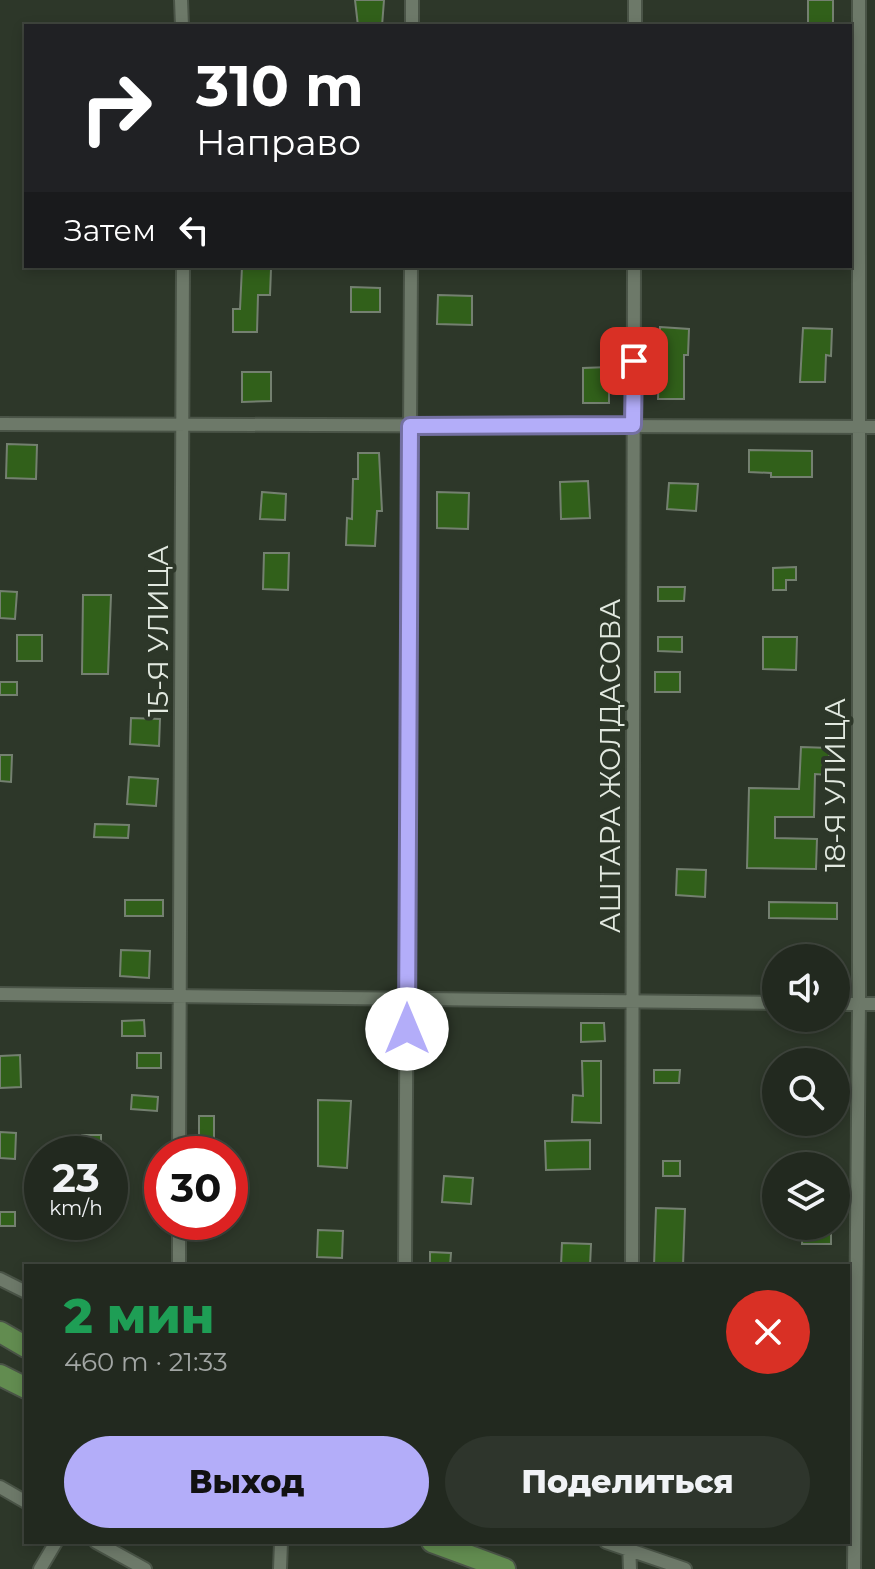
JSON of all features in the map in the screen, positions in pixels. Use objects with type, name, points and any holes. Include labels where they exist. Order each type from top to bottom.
[{"type":"main road","points":[[0,1332],[24,1346]]},
{"type":"main road","points":[[0,1375],[24,1387]]},
{"type":"main road","points":[[437,1544],[505,1569]]},
{"type":"street","points":[[181,0],[182,24]]},
{"type":"street","points":[[412,0],[412,24]]},
{"type":"street","points":[[635,0],[635,24]]},
{"type":"street","name":"18-Я УЛИЦА","points":[[854,1569],[859,1004],[859,0]]},
{"type":"street","name":"15-Я УЛИЦА","points":[[179,1136],[183,268]]},
{"type":"street","points":[[405,1264],[411,268]]},
{"type":"street","name":"АШТАРА ЖОЛДАСОВА","points":[[632,1264],[635,1003],[634,268]]},
{"type":"street","points":[[0,424],[875,427]]},
{"type":"street","points":[[0,994],[762,1003]]},
{"type":"street","points":[[850,1004],[875,1004]]},
{"type":"street","points":[[179,1240],[179,1264]]},
{"type":"street","points":[[0,1279],[24,1291]]},
{"type":"street","points":[[0,1487],[24,1501]]},
{"type":"street","points":[[40,1569],[55,1544]]},
{"type":"street","points":[[100,1544],[145,1569]]},
{"type":"street","points":[[280,1569],[281,1544]]},
{"type":"street","points":[[630,1569],[630,1546],[685,1569]]},
{"type":"building","points":[[355,0],[384,0],[382,24],[358,24]]},
{"type":"building","points":[[808,0],[833,0],[833,24],[808,24]]},
{"type":"building","points":[[242,268],[271,269],[270,295],[258,295],[257,332],[233,332],[233,309],[240,309]]},
{"type":"building","points":[[351,287],[380,288],[380,312],[351,312]]},
{"type":"building","points":[[438,295],[472,296],[472,325],[437,324]]},
{"type":"building","points":[[660,327],[689,329],[688,355],[684,355],[684,399],[658,399]]},
{"type":"building","points":[[803,328],[832,329],[831,356],[826,355],[825,382],[800,382]]},
{"type":"building","points":[[609,367],[609,403],[583,403],[583,368]]},
{"type":"building","points":[[242,372],[271,372],[271,401],[242,402]]},
{"type":"building","points":[[7,444],[37,445],[36,479],[6,478]]},
{"type":"building","points":[[749,450],[812,451],[812,477],[771,477],[771,473],[749,472]]},
{"type":"building","points":[[358,453],[379,453],[382,511],[377,511],[375,546],[346,545],[347,518],[352,519],[353,479],[358,479]]},
{"type":"building","points":[[588,481],[590,518],[561,519],[560,482]]},
{"type":"building","points":[[669,483],[698,484],[696,511],[667,509]]},
{"type":"building","points":[[262,492],[286,494],[285,520],[260,519]]},
{"type":"building","points":[[437,492],[469,493],[468,529],[437,528]]},
{"type":"building","points":[[264,553],[289,553],[288,590],[263,589]]},
{"type":"building","points":[[796,567],[796,580],[786,580],[786,590],[773,590],[773,568]]},
{"type":"building","points":[[658,587],[685,587],[684,601],[658,601]]},
{"type":"building","points":[[0,591],[17,592],[15,619],[0,618]]},
{"type":"building","points":[[83,595],[111,595],[108,674],[82,674]]},
{"type":"building","points":[[17,635],[42,635],[42,661],[17,661]]},
{"type":"building","points":[[658,637],[682,637],[682,652],[658,651]]},
{"type":"building","points":[[763,637],[797,637],[796,670],[763,669]]},
{"type":"building","points":[[655,672],[680,672],[680,692],[655,692]]},
{"type":"building","points":[[0,682],[17,682],[17,695],[0,695]]},
{"type":"building","points":[[131,718],[160,719],[159,746],[130,744]]},
{"type":"building","points":[[801,747],[830,748],[828,775],[815,774],[814,817],[775,817],[775,838],[817,839],[816,869],[747,868],[749,788],[799,789]]},
{"type":"building","points":[[0,755],[12,755],[11,782],[0,781]]},
{"type":"building","points":[[129,777],[158,779],[156,806],[127,804]]},
{"type":"building","points":[[95,824],[129,825],[128,838],[94,837]]},
{"type":"building","points":[[677,869],[706,870],[705,897],[676,895]]},
{"type":"building","points":[[125,900],[163,900],[163,916],[125,916]]},
{"type":"building","points":[[769,902],[837,903],[837,919],[769,918]]},
{"type":"building","points":[[121,950],[150,951],[149,978],[120,976]]},
{"type":"building","points":[[144,1020],[145,1036],[122,1036],[122,1021]]},
{"type":"building","points":[[581,1023],[604,1023],[605,1041],[581,1042]]},
{"type":"building","points":[[137,1053],[161,1053],[161,1068],[137,1068]]},
{"type":"building","points":[[20,1055],[21,1087],[0,1088],[0,1056]]},
{"type":"building","points":[[582,1061],[601,1061],[601,1123],[572,1122],[573,1095],[583,1096]]},
{"type":"building","points":[[654,1070],[680,1070],[679,1083],[654,1083]]},
{"type":"building","points":[[132,1095],[158,1097],[157,1111],[131,1109]]},
{"type":"building","points":[[318,1100],[351,1101],[347,1168],[318,1166]]},
{"type":"building","points":[[199,1116],[214,1116],[214,1136],[199,1136]]},
{"type":"building","points":[[0,1132],[16,1133],[15,1159],[0,1158]]},
{"type":"building","points":[[590,1140],[590,1169],[546,1170],[545,1141]]},
{"type":"building","points":[[663,1161],[680,1161],[680,1176],[663,1176]]},
{"type":"building","points":[[444,1176],[473,1178],[471,1204],[442,1202]]},
{"type":"building","points":[[656,1208],[685,1209],[683,1264],[654,1264]]},
{"type":"building","points":[[0,1212],[15,1212],[15,1226],[0,1226]]},
{"type":"building","points":[[318,1230],[343,1231],[342,1258],[317,1257]]},
{"type":"building","points":[[802,1240],[831,1240],[831,1244],[802,1244]]},
{"type":"building","points":[[562,1243],[591,1244],[590,1264],[561,1264]]},
{"type":"building","points":[[430,1252],[451,1253],[450,1264],[430,1264]]},
{"type":"route","points":[[407,1029],[410,426],[633,425],[634,361]]}]
